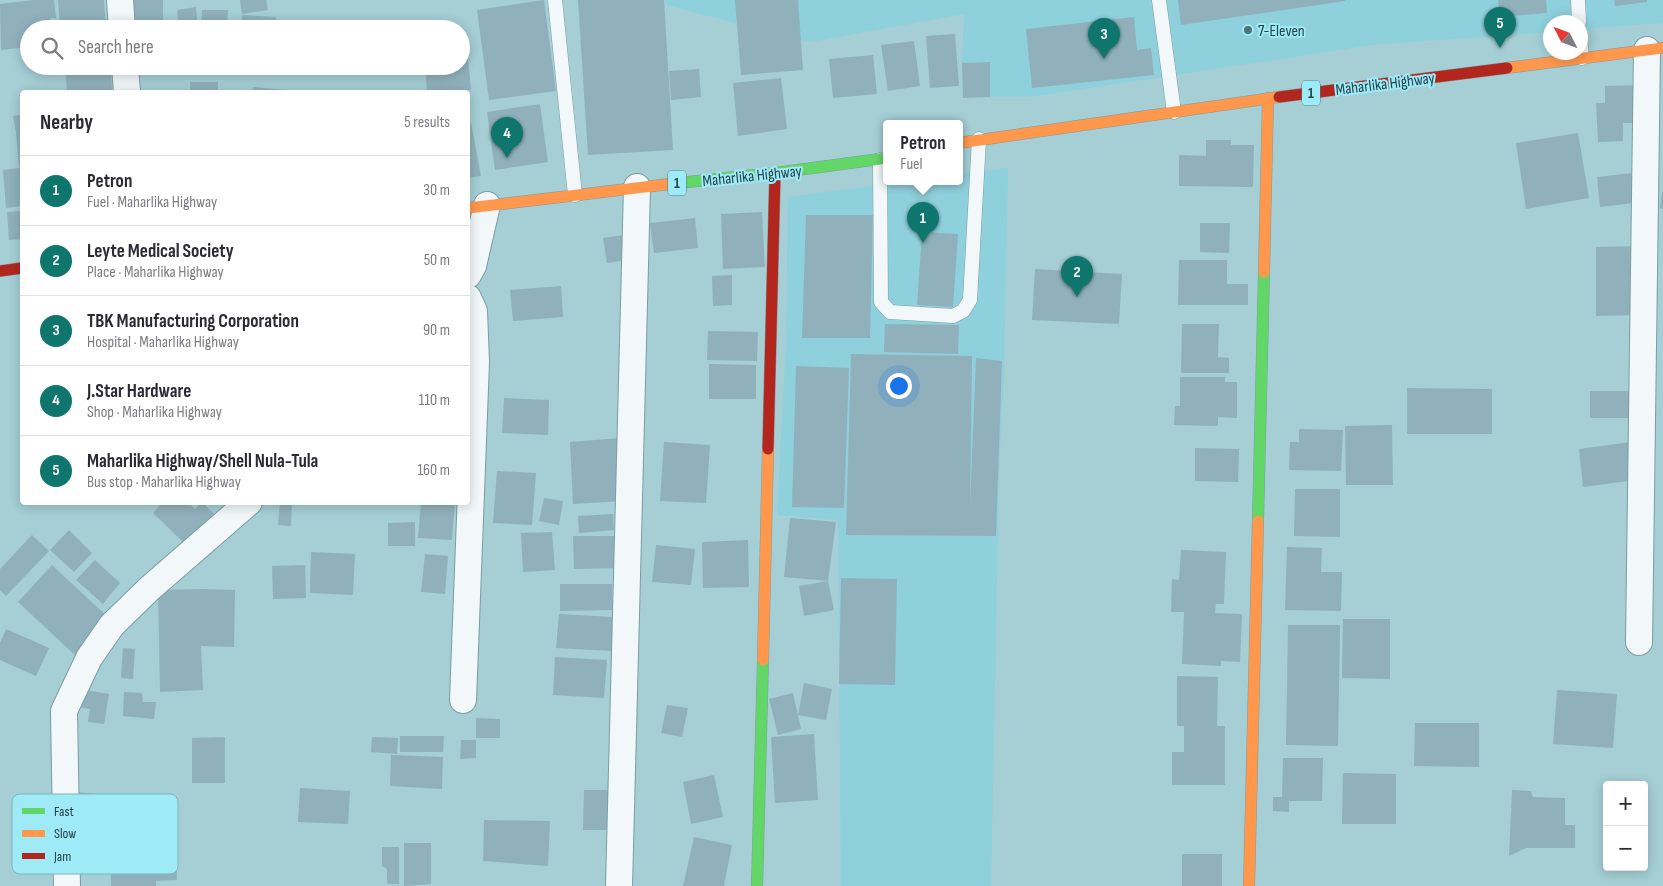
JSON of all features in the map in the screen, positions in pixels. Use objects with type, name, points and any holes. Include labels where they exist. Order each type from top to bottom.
[{"type":"street","points":[[120,0],[121,20]]},
{"type":"street","points":[[1639,642],[1655,49]]},
{"type":"street","name":"Maharlika Highway","points":[[1588,57],[1655,49]]},
{"type":"street","name":"Maharlika Highway","points":[[963,142],[1268,98],[1566,60]]},
{"type":"street","points":[[126,75],[127,90]]},
{"type":"street","points":[[1249,886],[1268,98]]},
{"type":"street","name":"Maharlika Highway","points":[[477,207],[883,159]]},
{"type":"street","points":[[757,886],[776,173]]},
{"type":"street","points":[[619,886],[637,187]]},
{"type":"street","points":[[470,271],[473,266],[477,207]]},
{"type":"street","points":[[0,271],[20,268]]},
{"type":"street","points":[[463,700],[476,362],[474,311],[470,302]]},
{"type":"street","points":[[65,794],[64,711],[89,658],[112,625],[149,589],[246,505]]},
{"type":"lane","points":[[555,0],[575,195]]},
{"type":"lane","points":[[1159,0],[1174,112]]},
{"type":"lane","points":[[1578,0],[1579,15]]},
{"type":"lane","points":[[883,159],[880,302],[890,312],[953,316],[963,311],[970,300],[979,139]]},
{"type":"shaded area","points":[[665,0],[1663,0],[1663,23],[1588,28],[1588,15],[1543,15],[1543,33],[1372,45],[1030,97],[990,97],[990,62],[962,63],[964,14],[810,42],[666,5]]},
{"type":"shaded area","points":[[1008,168],[1004,369],[999,472],[991,886],[841,886],[838,520],[777,515],[786,345],[788,197],[883,185],[963,185],[963,174]]},
{"type":"building","points":[[54,0],[56,18],[50,18],[50,20],[20,20],[20,48],[1,50],[0,4]]},
{"type":"building","points":[[58,0],[104,0],[105,20],[59,20]]},
{"type":"building","points":[[132,0],[163,0],[163,20],[132,20]]},
{"type":"building","points":[[240,0],[266,0],[268,10],[242,14]]},
{"type":"building","points":[[544,0],[556,91],[489,100],[477,10]]},
{"type":"building","points":[[578,0],[664,0],[673,150],[588,155]]},
{"type":"building","points":[[735,0],[798,0],[803,70],[741,75]]},
{"type":"building","points":[[1178,0],[1345,0],[1345,1],[1181,25]]},
{"type":"building","points":[[1498,0],[1546,0],[1547,13],[1500,17]]},
{"type":"building","points":[[1614,0],[1647,0],[1647,2],[1615,6]]},
{"type":"building","points":[[196,7],[197,20],[178,20],[177,10]]},
{"type":"building","points":[[202,10],[228,10],[227,20],[201,20]]},
{"type":"building","points":[[242,15],[276,17],[276,20],[242,20]]},
{"type":"building","points":[[1134,17],[1137,50],[1151,48],[1154,75],[1032,88],[1026,29]]},
{"type":"building","points":[[955,34],[959,86],[930,88],[926,36]]},
{"type":"building","points":[[914,41],[920,86],[888,91],[881,45]]},
{"type":"building","points":[[873,55],[877,94],[833,98],[829,59]]},
{"type":"building","points":[[990,62],[990,97],[963,98],[962,63]]},
{"type":"building","points":[[699,69],[701,97],[671,100],[669,71]]},
{"type":"building","points":[[66,75],[111,75],[112,90],[67,90]]},
{"type":"building","points":[[426,75],[470,75],[471,90],[427,90]]},
{"type":"building","points":[[781,78],[787,129],[738,136],[733,83]]},
{"type":"building","points":[[190,82],[218,82],[218,90],[190,90]]},
{"type":"building","points":[[1642,85],[1643,123],[1623,123],[1623,141],[1598,142],[1596,103],[1605,103],[1605,86]]},
{"type":"building","points":[[253,87],[284,90],[252,90]]},
{"type":"building","points":[[540,104],[548,162],[495,170],[487,112]]},
{"type":"building","points":[[20,115],[20,206],[6,208],[3,170],[19,168],[13,116]]},
{"type":"building","points":[[470,123],[481,176],[470,178]]},
{"type":"building","points":[[1578,133],[1589,198],[1526,209],[1516,143]]},
{"type":"building","points":[[1206,140],[1231,140],[1231,145],[1254,145],[1253,187],[1179,186],[1179,155],[1206,156]]},
{"type":"building","points":[[1640,172],[1643,202],[1600,207],[1597,177]]},
{"type":"building","points":[[1663,192],[1663,209],[1660,208]]},
{"type":"building","points":[[20,211],[20,239],[9,240],[7,212]]},
{"type":"building","points":[[762,212],[765,267],[723,269],[721,214]]},
{"type":"building","points":[[806,215],[873,215],[870,338],[802,338]]},
{"type":"building","points":[[695,218],[698,248],[654,253],[650,223]]},
{"type":"building","points":[[1200,223],[1230,223],[1229,253],[1200,252]]},
{"type":"building","points":[[922,232],[958,234],[953,307],[917,305]]},
{"type":"building","points":[[625,235],[628,260],[607,263],[603,238]]},
{"type":"building","points":[[1640,246],[1640,315],[1596,316],[1596,247]]},
{"type":"building","points":[[1179,260],[1227,260],[1227,284],[1248,284],[1248,305],[1178,305]]},
{"type":"building","points":[[1035,269],[1122,274],[1119,324],[1032,320]]},
{"type":"building","points":[[732,275],[732,305],[713,306],[712,276]]},
{"type":"building","points":[[561,286],[563,317],[513,321],[510,290]]},
{"type":"building","points":[[885,324],[959,325],[958,354],[884,352]]},
{"type":"building","points":[[1182,324],[1219,324],[1218,357],[1229,358],[1229,373],[1181,373]]},
{"type":"building","points":[[708,331],[758,332],[757,361],[707,360]]},
{"type":"building","points":[[851,354],[972,356],[970,506],[976,358],[1002,361],[996,536],[846,535]]},
{"type":"building","points":[[709,364],[756,365],[756,399],[709,399]]},
{"type":"building","points":[[796,366],[849,368],[844,508],[792,507]]},
{"type":"building","points":[[1180,377],[1225,377],[1225,382],[1237,382],[1237,418],[1218,417],[1218,426],[1174,425],[1175,406],[1180,406]]},
{"type":"building","points":[[1407,388],[1492,389],[1492,434],[1407,434]]},
{"type":"building","points":[[1590,391],[1633,391],[1633,418],[1590,418]]},
{"type":"building","points":[[504,398],[549,400],[548,435],[502,433]]},
{"type":"building","points":[[1392,425],[1393,485],[1346,485],[1345,426]]},
{"type":"building","points":[[1299,429],[1343,430],[1341,471],[1289,470],[1290,442],[1299,442]]},
{"type":"building","points":[[621,438],[624,501],[573,504],[570,442]]},
{"type":"building","points":[[664,442],[710,445],[706,503],[660,501]]},
{"type":"building","points":[[1631,442],[1636,480],[1583,487],[1579,449]]},
{"type":"building","points":[[1195,448],[1239,449],[1238,482],[1195,481]]},
{"type":"building","points":[[497,471],[536,473],[532,525],[493,523]]},
{"type":"building","points":[[1295,489],[1340,489],[1340,537],[1294,536]]},
{"type":"building","points":[[544,498],[563,501],[559,525],[539,521]]},
{"type":"building","points":[[160,505],[191,505],[195,509],[199,505],[205,505],[215,515],[186,545],[153,513]]},
{"type":"building","points":[[280,505],[292,505],[291,526],[278,525]]},
{"type":"building","points":[[421,505],[455,505],[452,540],[418,538]]},
{"type":"building","points":[[613,514],[614,530],[579,533],[578,516]]},
{"type":"building","points":[[790,518],[836,522],[828,581],[784,577]]},
{"type":"building","points":[[415,522],[415,546],[388,546],[388,523]]},
{"type":"building","points":[[69,530],[92,553],[74,572],[50,550]]},
{"type":"building","points":[[552,532],[555,570],[523,572],[521,533]]},
{"type":"building","points":[[32,535],[49,551],[6,596],[0,590],[0,569]]},
{"type":"building","points":[[573,536],[619,536],[619,568],[574,569]]},
{"type":"building","points":[[748,540],[749,587],[703,588],[702,542]]},
{"type":"building","points":[[656,545],[695,549],[691,585],[652,582]]},
{"type":"building","points":[[1287,547],[1322,548],[1321,572],[1342,572],[1341,611],[1285,610]]},
{"type":"building","points":[[1181,550],[1226,552],[1224,604],[1216,604],[1215,613],[1242,614],[1240,662],[1221,661],[1221,666],[1182,664],[1184,612],[1171,612],[1172,579],[1179,580]]},
{"type":"building","points":[[311,552],[355,554],[353,595],[310,593]]},
{"type":"building","points":[[425,554],[448,556],[445,594],[421,592]]},
{"type":"building","points":[[95,560],[120,583],[103,604],[76,580]]},
{"type":"building","points":[[52,565],[111,620],[77,657],[18,602]]},
{"type":"building","points":[[305,565],[306,598],[273,599],[272,566]]},
{"type":"building","points":[[841,578],[897,579],[895,685],[839,684]]},
{"type":"building","points":[[828,581],[834,610],[804,616],[799,586]]},
{"type":"building","points":[[560,584],[612,584],[612,610],[560,611]]},
{"type":"building","points":[[158,590],[235,590],[234,647],[201,646],[203,690],[160,692]]},
{"type":"building","points":[[559,614],[614,617],[612,651],[556,648]]},
{"type":"building","points":[[1343,619],[1390,619],[1390,679],[1342,678]]},
{"type":"building","points":[[1288,625],[1340,625],[1338,746],[1286,745]]},
{"type":"building","points":[[6,629],[49,648],[36,676],[0,660],[0,643]]},
{"type":"building","points":[[123,648],[135,649],[133,679],[121,678]]},
{"type":"building","points":[[555,657],[607,660],[604,698],[553,695]]},
{"type":"building","points":[[1177,676],[1218,677],[1217,726],[1225,726],[1225,785],[1172,785],[1172,752],[1184,752],[1184,726],[1177,726]]},
{"type":"building","points":[[804,683],[832,689],[826,720],[798,715]]},
{"type":"building","points":[[81,689],[109,694],[104,724],[88,722],[90,709],[78,707]]},
{"type":"building","points":[[1557,690],[1617,694],[1613,748],[1553,744]]},
{"type":"building","points":[[124,692],[142,693],[143,702],[156,702],[154,719],[123,716]]},
{"type":"building","points":[[793,693],[801,729],[778,735],[769,699]]},
{"type":"building","points":[[667,705],[688,708],[682,737],[661,733]]},
{"type":"building","points":[[476,718],[500,719],[500,738],[476,738]]},
{"type":"building","points":[[1415,723],[1479,723],[1479,767],[1414,766]]},
{"type":"building","points":[[814,734],[818,800],[775,803],[771,737]]},
{"type":"building","points":[[400,736],[444,736],[443,752],[400,752]]},
{"type":"building","points":[[225,737],[225,783],[192,783],[192,738]]},
{"type":"building","points":[[372,737],[398,738],[397,754],[371,752]]},
{"type":"building","points":[[461,740],[476,740],[476,758],[460,759]]},
{"type":"building","points":[[391,755],[443,757],[442,789],[390,786]]},
{"type":"building","points":[[1283,758],[1323,758],[1322,801],[1289,801],[1289,812],[1273,811],[1273,797],[1282,797]]},
{"type":"building","points":[[1343,773],[1396,774],[1396,824],[1342,824]]},
{"type":"building","points":[[714,775],[723,817],[691,824],[683,782]]},
{"type":"building","points":[[300,788],[350,791],[348,824],[298,822]]},
{"type":"building","points":[[584,790],[609,790],[608,830],[583,830]]},
{"type":"building","points":[[1512,790],[1531,791],[1533,797],[1565,798],[1565,825],[1575,825],[1575,848],[1526,848],[1509,856]]},
{"type":"building","points":[[73,792],[98,794],[73,794]]},
{"type":"building","points":[[484,820],[550,821],[548,866],[483,861]]},
{"type":"building","points":[[694,837],[732,845],[724,886],[683,886]]},
{"type":"building","points":[[404,843],[431,843],[431,884],[404,886]]},
{"type":"building","points":[[382,847],[399,847],[399,884],[387,884],[387,869],[382,866]]},
{"type":"building","points":[[1182,854],[1222,854],[1222,886],[1182,886]]},
{"type":"building","points":[[111,874],[177,874],[177,880],[156,881],[156,886],[111,886]]},
{"type":"traffic: fast","points":[[678,183],[775,173],[883,159]]},
{"type":"traffic: fast","points":[[1258,521],[1264,272]]},
{"type":"traffic: fast","points":[[757,886],[763,660]]},
{"type":"traffic: slow","points":[[1507,68],[1663,48]]},
{"type":"traffic: slow","points":[[963,142],[1279,97]]},
{"type":"traffic: slow","points":[[1264,272],[1268,98]]},
{"type":"traffic: slow","points":[[470,208],[678,183]]},
{"type":"traffic: slow","points":[[763,660],[768,449]]},
{"type":"traffic: slow","points":[[1249,886],[1258,521]]},
{"type":"traffic: jam","points":[[1279,97],[1507,68]]},
{"type":"traffic: jam","points":[[768,449],[775,173]]},
{"type":"traffic: jam","points":[[0,271],[20,268]]},
{"type":"place","name":"7-Eleven","points":[[1248,30]]},
{"type":"place","name":"Maharlika Highway/Shell Nula-Tula","points":[[1500,48]]},
{"type":"place","name":"TBK Manufacturing Corporation","points":[[1104,59]]},
{"type":"place","name":"J.Star Hardware","points":[[507,158]]},
{"type":"place","name":"Petron","points":[[923,243]]},
{"type":"place","name":"Leyte Medical Society","points":[[1077,297]]}]
